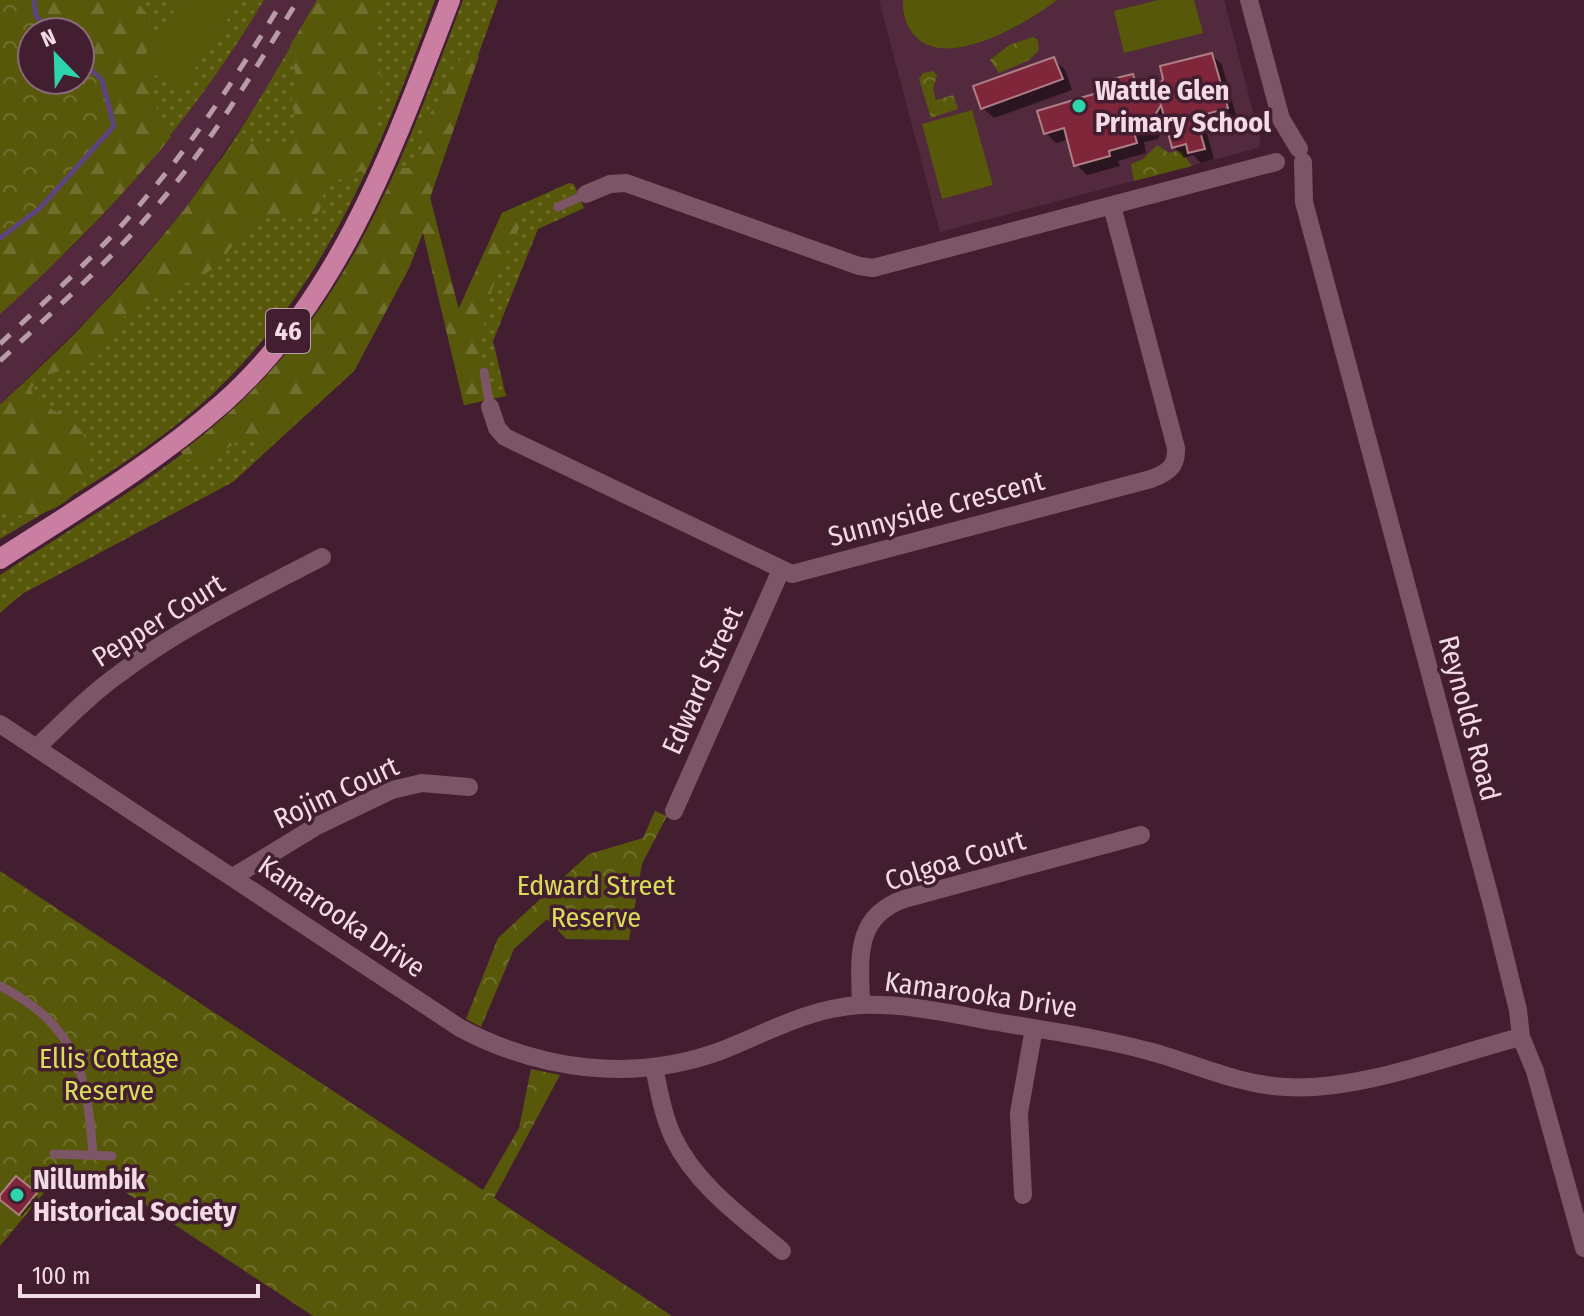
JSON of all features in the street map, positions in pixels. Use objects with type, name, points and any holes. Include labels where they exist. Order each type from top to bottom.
[{"type":"main road","name":"46","points":[[0,559],[179,438],[224,402],[279,343],[329,272],[360,216],[391,149],[450,0]]},
{"type":"street","points":[[1249,0],[1281,119],[1301,156],[1304,202]]},
{"type":"street","points":[[1281,119],[1279,161],[1304,202]]},
{"type":"street","points":[[1279,161],[1294,172],[1301,156]]},
{"type":"street","points":[[587,194],[610,184],[626,183],[868,268],[883,267],[1279,161]]},
{"type":"street","name":"Reynolds Road","points":[[1304,202],[1492,905],[1518,1010],[1521,1037],[1535,1071],[1584,1248]]},
{"type":"street","name":"Sunnyside Crescent","points":[[490,407],[497,428],[505,437],[789,574],[1151,479],[1173,467],[1177,456],[1175,441],[1112,206]]},
{"type":"street","name":"Pepper Court","points":[[36,748],[132,664],[199,622],[322,557]]},
{"type":"street","name":"Edward Street","points":[[674,811],[781,570]]},
{"type":"street","name":"Kamarooka Drive","points":[[0,724],[460,1028],[529,1057],[576,1067],[654,1067],[718,1051],[806,1015],[861,1005],[917,1008],[1034,1028],[1144,1050],[1246,1081],[1299,1088],[1363,1079],[1521,1037]]},
{"type":"street","name":"Rojim Court","points":[[233,877],[315,827],[392,790],[422,783],[469,787]]},
{"type":"street","name":"Colgoa Court","points":[[861,1005],[860,955],[863,941],[871,922],[889,906],[904,899],[1141,835]]},
{"type":"street","points":[[1023,1195],[1019,1113],[1034,1028]]},
{"type":"street","points":[[654,1067],[669,1127],[687,1161],[722,1200],[782,1251]]},
{"type":"lane","points":[[558,207],[587,194]]},
{"type":"lane","points":[[484,372],[490,407]]},
{"type":"lane","points":[[0,986],[38,1009],[66,1041],[78,1063],[87,1094],[93,1155]]},
{"type":"lane","points":[[54,1154],[112,1156]]},
{"type":"shaded area","points":[[264,0],[317,0],[259,101],[185,209],[96,311],[0,405],[0,314],[78,241],[142,172],[203,92]]},
{"type":"shaded area","name":"Wattle Glen Primary School","points":[[879,0],[1224,0],[1261,142],[1258,148],[940,232]]},
{"type":"green space","points":[[0,0],[136,0],[157,37],[139,65],[148,71],[159,117],[171,137],[131,184],[46,272],[0,314]]},
{"type":"green space","points":[[0,0],[34,0],[36,16],[16,16],[16,96],[96,96],[96,74],[102,80],[114,126],[39,209],[0,238]]},
{"type":"green space","points":[[34,0],[264,0],[207,87],[144,167],[75,243],[0,314],[114,126],[96,76],[96,16],[57,16]]},
{"type":"green space","points":[[181,0],[240,0],[181,90],[138,65]]},
{"type":"green space","points":[[317,0],[435,0],[392,112],[342,220],[278,320],[240,366],[197,408],[126,461],[0,539],[0,405],[96,312],[184,210],[238,134]]},
{"type":"green space","points":[[317,0],[379,0],[376,49],[382,87],[373,120],[380,139],[367,170],[349,175],[332,185],[324,193],[318,213],[309,218],[269,214],[254,220],[216,266],[196,280],[139,306],[123,318],[93,362],[38,377],[31,390],[36,398],[67,418],[83,433],[90,462],[86,477],[65,502],[50,510],[34,515],[2,511],[0,405],[70,339],[126,279],[185,209],[219,161],[246,144],[265,142],[284,145],[296,140],[300,130],[291,103],[296,77],[290,46]]},
{"type":"green space","points":[[463,0],[498,0],[430,198],[458,310],[502,213],[569,183],[574,184],[584,208],[538,229],[493,341],[506,396],[464,405],[423,232],[409,268],[354,371],[233,482],[22,594],[0,613],[0,575],[188,450],[243,402],[283,359],[348,265],[375,214],[422,108]]},
{"type":"green space","points":[[903,0],[1057,0],[1007,31],[965,46],[946,48],[928,45],[914,35],[905,19]]},
{"type":"green space","points":[[1158,0],[1194,0],[1203,33],[1124,53],[1114,11]]},
{"type":"green space","points":[[1033,37],[1038,40],[1039,50],[1029,60],[999,73],[990,60],[1009,45]]},
{"type":"green space","points":[[479,56],[430,198],[459,310],[502,213],[518,206],[522,219],[503,259],[486,311],[480,347],[479,402],[464,405],[423,232],[409,268],[354,371],[256,460],[256,438],[251,433],[204,463],[188,460],[181,452],[252,391],[308,325],[355,252],[397,168],[409,168],[420,157],[424,127],[447,89],[452,70],[461,59]]},
{"type":"green space","points":[[933,71],[937,75],[933,89],[936,100],[953,95],[958,109],[931,118],[919,79],[923,73]]},
{"type":"green space","points":[[972,110],[993,185],[942,199],[922,124]]},
{"type":"green space","points":[[1157,145],[1169,153],[1180,150],[1192,166],[1134,181],[1131,164],[1143,159]]},
{"type":"green space","name":"Edward Street Reserve","points":[[655,811],[667,816],[642,864],[629,940],[566,939],[547,919],[514,949],[481,1027],[466,1019],[498,938],[589,854],[643,838]]},
{"type":"green space","name":"Ellis Cottage Reserve","points":[[0,871],[483,1190],[519,1128],[531,1069],[560,1075],[494,1198],[672,1316],[313,1316],[116,1186],[58,1176],[0,1246]]},
{"type":"building","points":[[1212,53],[1228,108],[1196,117],[1205,149],[1188,153],[1186,144],[1172,148],[1161,105],[1147,129],[1134,132],[1137,143],[1109,151],[1110,156],[1074,166],[1064,128],[1044,134],[1037,111],[1097,93],[1096,89],[1113,84],[1112,79],[1133,74],[1136,85],[1155,93],[1163,79],[1160,66]]},
{"type":"building","points":[[1054,57],[1063,79],[981,109],[973,86]]},
{"type":"building","points":[[16,1176],[37,1193],[19,1215],[0,1200],[0,1195]]},
{"type":"waterway","points":[[34,0],[36,16]]},
{"type":"waterway","points":[[0,238],[39,209],[114,126],[102,80],[96,74]]},
{"type":"railway","points":[[0,344],[94,254],[166,173],[219,101],[283,0]]},
{"type":"railway","points":[[0,361],[100,267],[176,183],[248,80],[298,0]]},
{"type":"place","name":"Wattle Glen Primary School","points":[[1079,106]]},
{"type":"place","name":"Nillumbik Historical Society","points":[[17,1195]]}]
